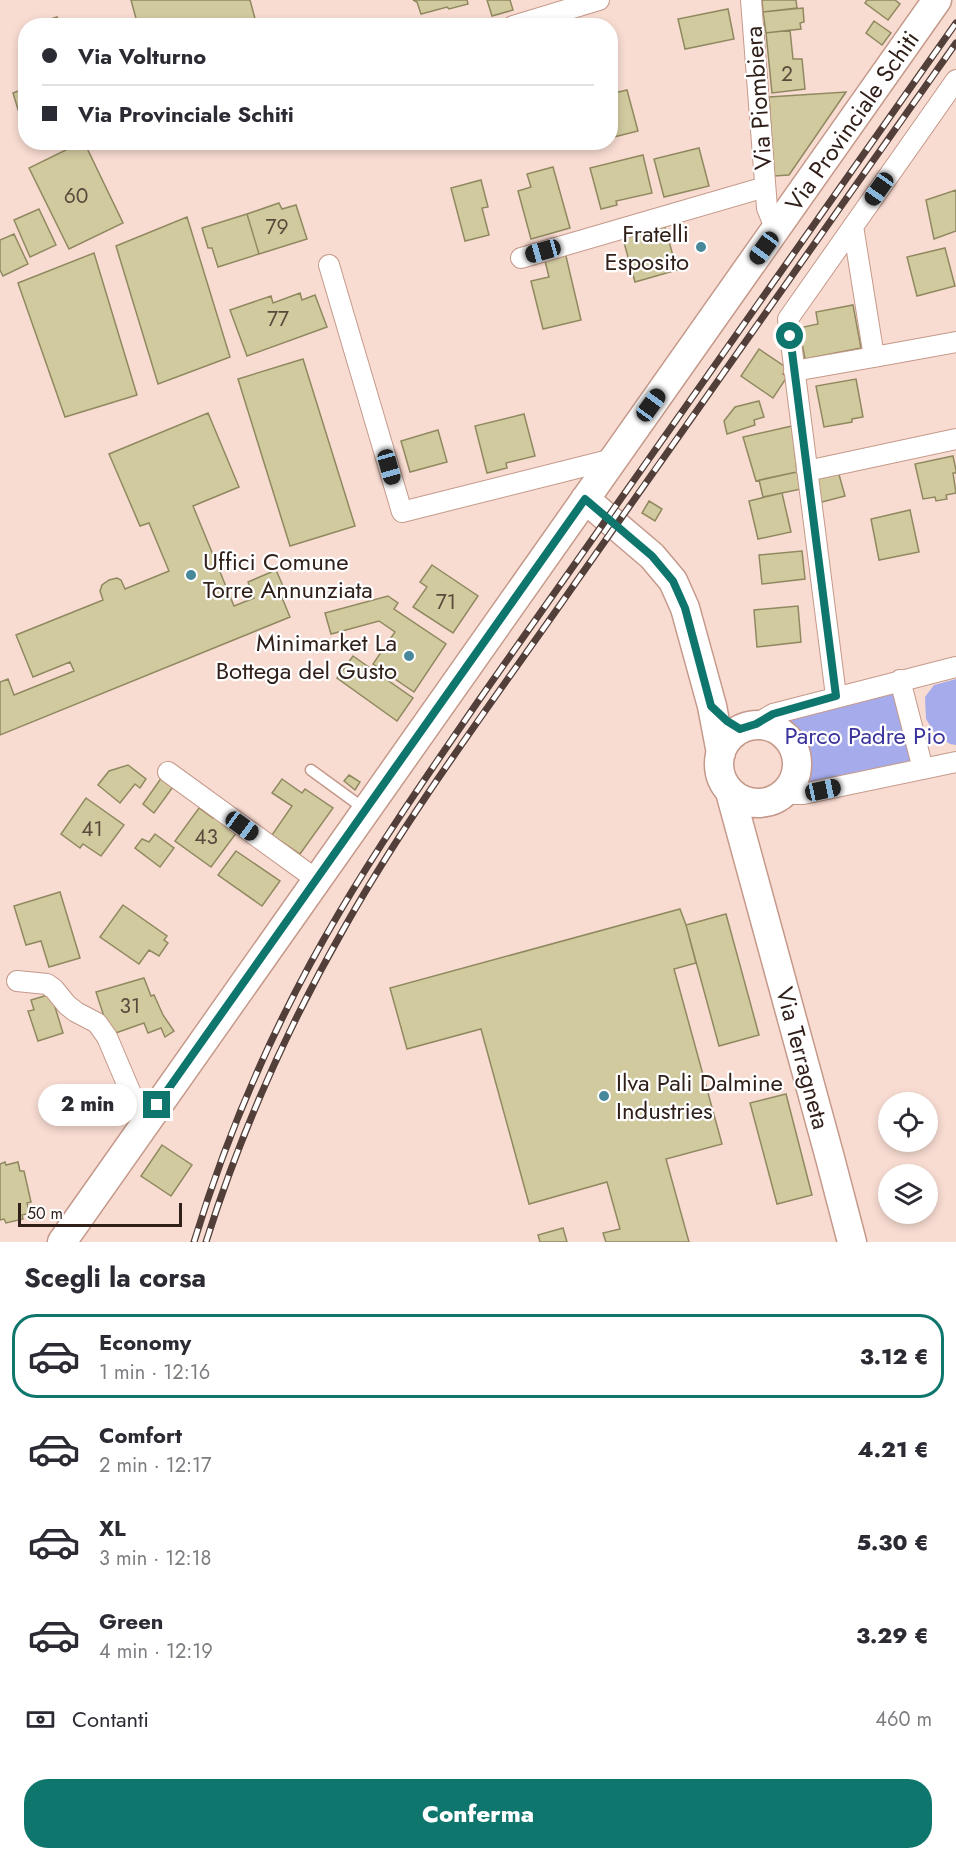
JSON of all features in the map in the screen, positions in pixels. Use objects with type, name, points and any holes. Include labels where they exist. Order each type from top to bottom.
[{"type":"street","points":[[539,18],[599,0]]},
{"type":"street","name":"Via Piombiera","points":[[751,0],[766,208],[776,230]]},
{"type":"street","name":"Via Provinciale Schiti","points":[[62,1242],[937,0]]},
{"type":"street","points":[[836,696],[788,319],[956,80]]},
{"type":"street","points":[[932,115],[956,109]]},
{"type":"street","points":[[521,258],[765,187]]},
{"type":"street","points":[[853,226],[874,357]]},
{"type":"street","points":[[329,266],[402,512],[613,459]]},
{"type":"street","points":[[794,371],[956,342]]},
{"type":"street","points":[[807,471],[956,439]]},
{"type":"street","points":[[585,499],[652,556],[673,581],[685,608],[721,753]]},
{"type":"street","points":[[956,667],[773,714],[730,736],[723,745],[719,770],[730,792],[750,802],[803,795],[956,762]]},
{"type":"street","points":[[900,680],[923,769]]},
{"type":"street","points":[[711,706],[727,721],[748,727],[768,726],[779,731],[795,750],[796,774],[790,785],[772,798],[754,841],[752,874]]},
{"type":"street","points":[[168,772],[317,880]]},
{"type":"street","name":"Via Terragneta","points":[[730,792],[852,1242]]},
{"type":"street","points":[[17,981],[47,984],[54,988],[67,1005],[97,1023],[107,1037],[144,1124]]},
{"type":"lane","points":[[310,770],[367,810]]},
{"type":"green space","points":[[956,679],[956,745],[936,735],[926,719],[925,697],[934,685]]},
{"type":"green space","name":"Parco Padre Pio","points":[[900,680],[923,769],[803,794],[790,785],[796,763],[791,743],[778,731],[756,724]]},
{"type":"building","points":[[131,0],[250,0],[255,18],[136,18]]},
{"type":"building","points":[[413,0],[467,0],[468,4],[421,14],[417,2]]},
{"type":"building","points":[[487,0],[510,0],[513,10],[492,16]]},
{"type":"building","points":[[762,0],[796,0],[797,8],[763,12]]},
{"type":"building","points":[[867,0],[895,0],[900,4],[888,20],[865,3]]},
{"type":"building","points":[[803,8],[804,22],[800,23],[801,29],[766,33],[763,12]]},
{"type":"building","points":[[728,9],[734,39],[685,49],[678,19]]},
{"type":"building","points":[[874,21],[891,33],[882,45],[866,33]]},
{"type":"building","points":[[790,30],[793,59],[802,59],[805,89],[772,93],[766,33]]},
{"type":"building","points":[[627,90],[638,131],[618,136],[618,92]]},
{"type":"building","points":[[18,91],[18,109],[13,93]]},
{"type":"building","points":[[846,92],[789,175],[774,176],[769,97]]},
{"type":"building","points":[[699,148],[709,186],[664,197],[654,159]]},
{"type":"building","points":[[66,150],[88,150],[123,223],[69,249],[29,168]]},
{"type":"building","points":[[643,155],[652,193],[616,201],[617,205],[601,209],[590,168]]},
{"type":"building","points":[[553,167],[570,228],[531,239],[518,191],[531,187],[527,174]]},
{"type":"building","points":[[481,180],[488,207],[482,208],[489,235],[465,241],[451,188]]},
{"type":"building","points":[[956,190],[956,231],[934,239],[926,200]]},
{"type":"building","points":[[279,203],[282,209],[296,205],[307,239],[259,254],[247,214]]},
{"type":"building","points":[[39,209],[56,245],[30,257],[14,220]]},
{"type":"building","points":[[247,214],[259,254],[218,267],[212,248],[208,248],[202,228]]},
{"type":"building","points":[[187,217],[230,357],[158,384],[116,246]]},
{"type":"building","points":[[663,220],[677,270],[635,282],[621,232]]},
{"type":"building","points":[[14,234],[28,264],[3,276],[0,270],[0,240]]},
{"type":"building","points":[[945,248],[955,286],[917,296],[907,257]]},
{"type":"building","points":[[565,252],[581,320],[543,329],[531,281],[549,277],[544,257]]},
{"type":"building","points":[[94,253],[137,395],[65,417],[18,283]]},
{"type":"building","points":[[300,293],[302,300],[315,295],[327,327],[247,356],[230,310],[271,296],[273,303]]},
{"type":"building","points":[[853,305],[861,348],[805,359],[799,328],[818,324],[816,312]]},
{"type":"building","points":[[759,349],[787,368],[783,374],[787,377],[773,398],[741,376]]},
{"type":"building","points":[[303,359],[355,526],[290,546],[238,379]]},
{"type":"building","points":[[856,379],[863,417],[852,419],[852,422],[824,427],[816,386]]},
{"type":"building","points":[[759,401],[764,417],[754,420],[755,425],[727,434],[724,421],[735,407]]},
{"type":"building","name":"Uffici Comune Torre Annunziata","points":[[208,413],[239,487],[193,506],[234,606],[254,598],[248,582],[276,570],[283,586],[278,588],[290,617],[0,735],[0,682],[8,679],[14,695],[74,671],[70,662],[33,677],[16,635],[103,600],[100,591],[102,585],[109,580],[117,578],[121,580],[125,589],[169,571],[149,523],[140,526],[109,454]]},
{"type":"building","points":[[524,414],[535,456],[506,463],[507,468],[487,473],[475,426]]},
{"type":"building","points":[[792,426],[797,472],[756,481],[743,437]]},
{"type":"building","points":[[438,430],[447,462],[410,472],[401,441]]},
{"type":"building","points":[[953,456],[956,470],[956,473],[953,473],[956,493],[946,495],[947,499],[936,501],[935,497],[923,499],[915,464]]},
{"type":"building","points":[[838,471],[845,496],[818,503],[812,478]]},
{"type":"building","points":[[797,472],[801,489],[763,497],[759,480]]},
{"type":"building","points":[[782,493],[791,532],[758,539],[749,501]]},
{"type":"building","points":[[649,501],[662,509],[655,521],[642,513]]},
{"type":"building","points":[[910,510],[919,552],[879,560],[871,519]]},
{"type":"building","points":[[802,551],[805,579],[762,584],[759,555]]},
{"type":"building","points":[[432,565],[478,596],[453,633],[413,607],[427,587],[420,582]]},
{"type":"building","points":[[388,596],[398,603],[394,609],[446,644],[414,692],[373,664],[395,632],[379,621],[331,634],[325,613]]},
{"type":"building","points":[[798,606],[801,642],[757,647],[754,610]]},
{"type":"building","points":[[353,656],[413,698],[397,721],[337,678]]},
{"type":"building","points":[[128,765],[146,779],[140,788],[135,784],[120,803],[98,785],[109,771]]},
{"type":"building","points":[[349,775],[360,782],[355,790],[344,781]]},
{"type":"building","points":[[162,777],[175,784],[154,813],[143,804]]},
{"type":"building","points":[[282,779],[302,793],[305,789],[333,808],[300,854],[272,835],[292,806],[272,793]]},
{"type":"building","points":[[86,798],[124,825],[101,856],[83,844],[80,848],[61,834]]},
{"type":"building","points":[[199,808],[237,832],[211,867],[175,841]]},
{"type":"building","points":[[155,834],[174,848],[160,867],[135,848],[142,839],[149,842]]},
{"type":"building","points":[[236,851],[280,881],[262,906],[218,875]]},
{"type":"building","points":[[60,892],[80,958],[49,967],[41,941],[26,945],[14,906]]},
{"type":"building","points":[[123,905],[167,936],[164,940],[168,943],[159,956],[149,950],[139,964],[100,937]]},
{"type":"building","name":"Ilva Pali Dalmine Industries","points":[[680,909],[696,963],[674,969],[722,1144],[666,1159],[689,1242],[606,1242],[603,1233],[620,1229],[607,1182],[529,1204],[481,1029],[407,1049],[390,988]]},
{"type":"building","points":[[726,914],[759,1035],[719,1046],[686,925]]},
{"type":"building","points":[[144,978],[151,996],[154,995],[163,1015],[174,1031],[165,1037],[161,1028],[148,1033],[144,1023],[110,1035],[96,992]]},
{"type":"building","points":[[51,994],[63,1033],[38,1041],[28,1011],[34,1010],[31,1000]]},
{"type":"building","points":[[786,1094],[812,1195],[777,1204],[750,1103]]},
{"type":"building","points":[[162,1145],[192,1165],[171,1196],[141,1176]]},
{"type":"building","points":[[5,1162],[6,1165],[18,1162],[20,1171],[24,1171],[31,1202],[27,1203],[30,1213],[22,1215],[23,1219],[6,1223],[4,1219],[0,1220],[0,1164]]},
{"type":"building","points":[[563,1228],[567,1242],[540,1242],[538,1235]]},
{"type":"railway","points":[[194,1242],[239,1115],[276,1032],[317,952],[372,859],[479,700],[956,23]]},
{"type":"railway","points":[[206,1242],[251,1119],[286,1039],[326,961],[373,879],[457,751],[956,43]]},
{"type":"place","name":"Fratelli Esposito","points":[[701,247]]},
{"type":"place","name":"Uffici Comune Torre Annunziata","points":[[191,575]]},
{"type":"place","name":"Minimarket La Bottega del Gusto","points":[[409,656]]},
{"type":"place","name":"Ilva Pali Dalmine Industries","points":[[604,1096]]},
{"type":"route","points":[[157,1105],[585,499],[652,556],[673,581],[685,608],[711,706],[727,721],[740,729],[756,724],[773,714],[836,696],[790,336]]}]
